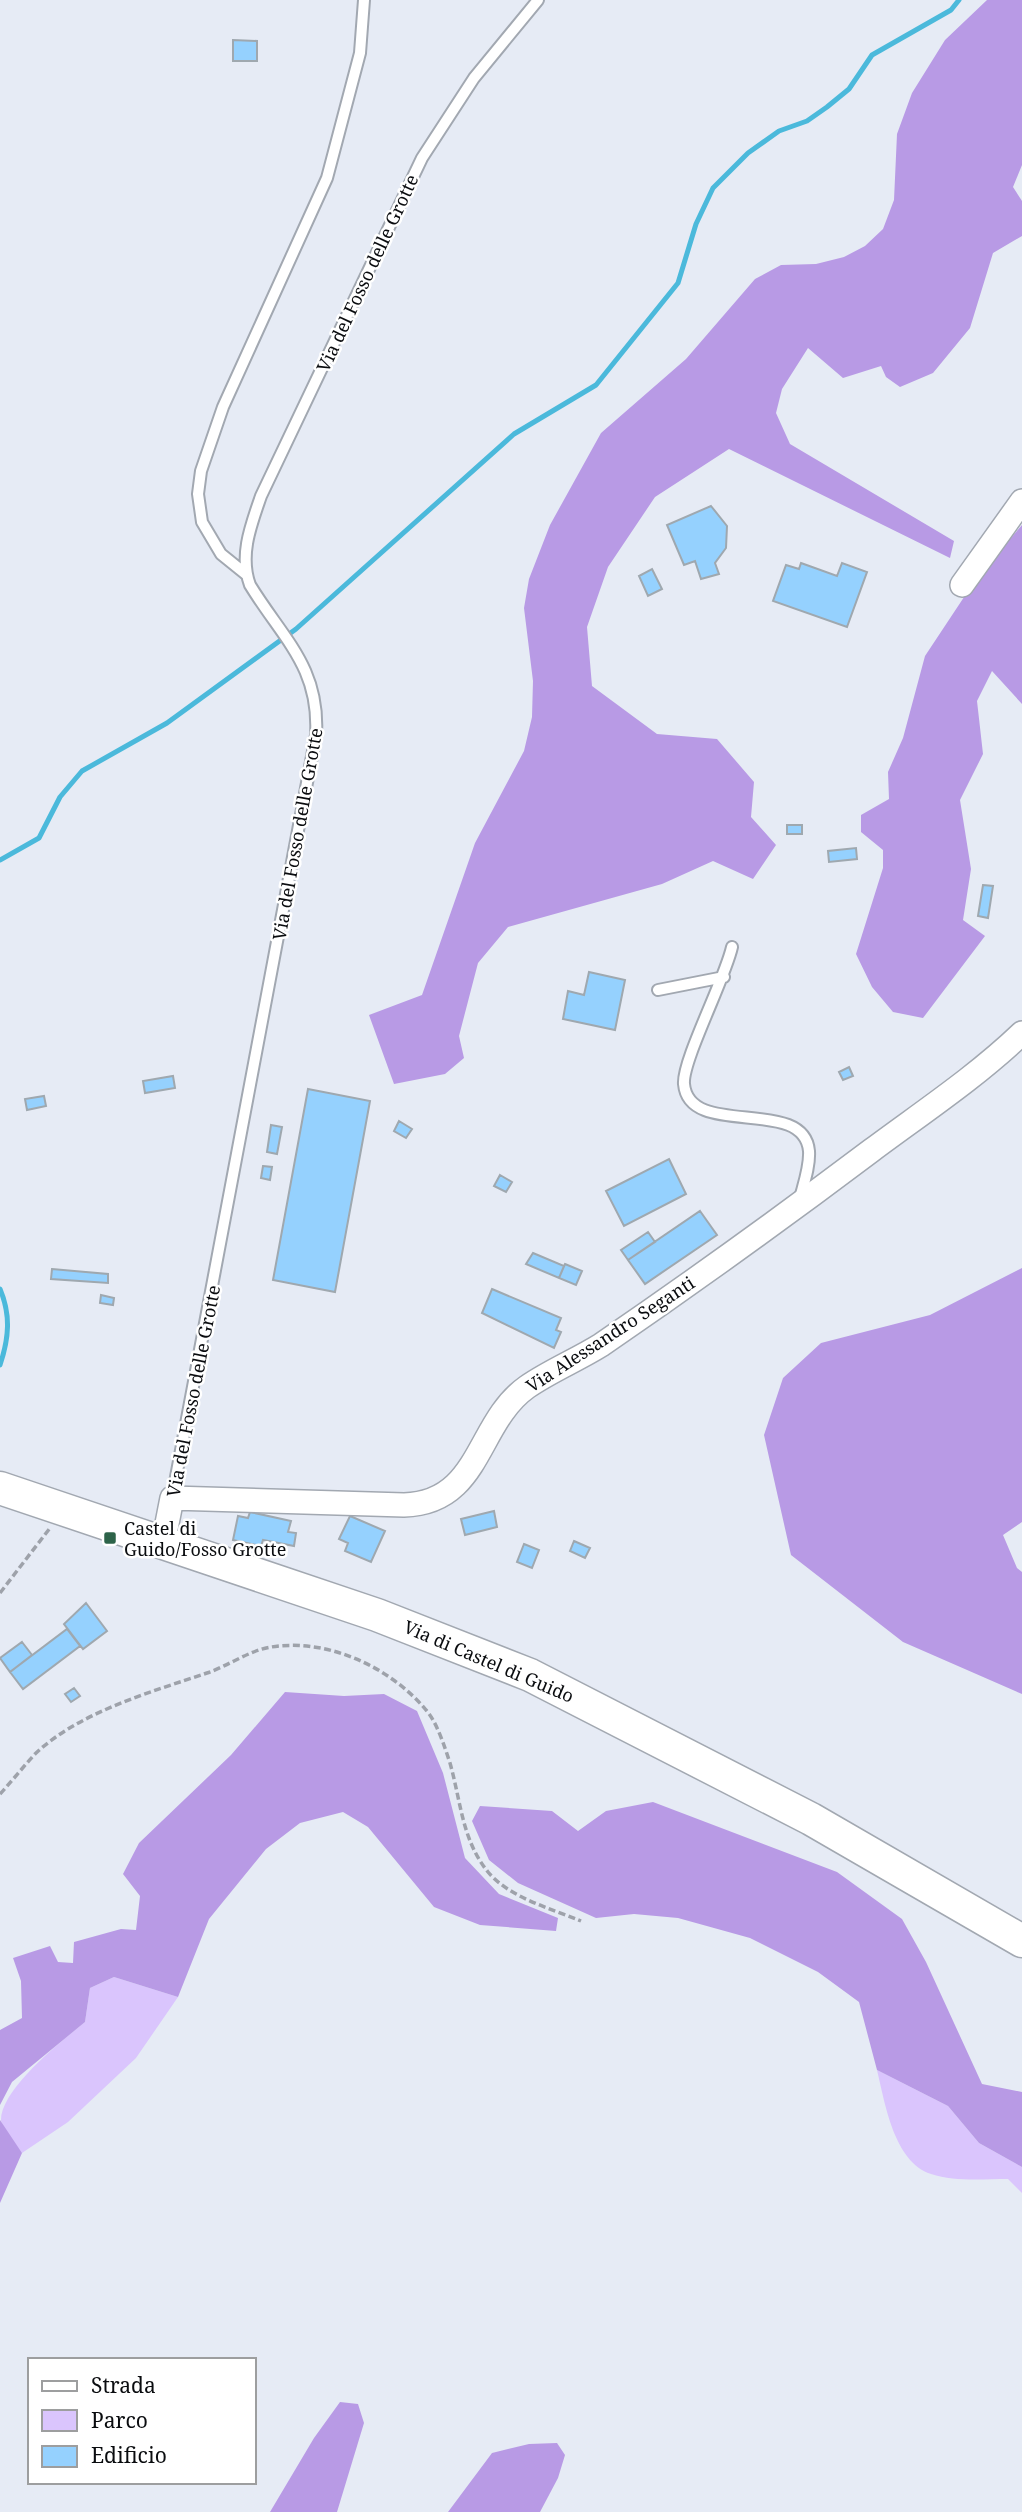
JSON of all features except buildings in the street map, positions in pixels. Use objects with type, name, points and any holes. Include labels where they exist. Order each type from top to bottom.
[{"type":"street","points":[[962,585],[1022,501]]},
{"type":"street","name":"Via Alessandro Seganti","points":[[172,1498],[404,1505],[435,1500],[463,1478],[509,1404],[523,1390],[602,1344],[799,1205],[943,1097],[1022,1033]]},
{"type":"street","name":"Via di Castel di Guido","points":[[11,1492],[377,1615],[544,1681],[811,1819],[1022,1941]]},
{"type":"street","name":"Via del Fosso delle Grotte","points":[[163,1544],[172,1498]]},
{"type":"lane","points":[[247,575],[221,554],[202,522],[198,494],[201,471],[223,407],[327,178],[360,53],[364,0]]},
{"type":"lane","name":"Via del Fosso delle Grotte","points":[[172,1498],[316,735],[316,696],[307,674],[247,575],[246,541],[261,496],[422,158],[474,78],[538,0]]},
{"type":"lane","points":[[732,947],[724,977],[684,1074],[686,1094],[700,1110],[778,1122],[792,1126],[802,1134],[808,1151],[799,1205]]},
{"type":"lane","points":[[658,990],[724,977]]},
{"type":"path","points":[[0,1593],[64,1510]]},
{"type":"path","points":[[0,1794],[37,1752],[89,1718],[223,1668],[268,1647],[295,1645],[334,1651],[365,1662],[399,1683],[428,1712],[449,1762],[468,1844],[491,1875],[516,1894],[581,1921]]},
{"type":"green space","points":[[114,1977],[178,1997],[136,2058],[68,2122],[22,2153],[1,2121],[3,2108],[21,2080],[34,2066],[85,2022],[90,1988]]},
{"type":"green space","points":[[877,2070],[948,2106],[979,2143],[1022,2167],[1022,2193],[1008,2179],[950,2178],[931,2174],[918,2167],[908,2157],[893,2130]]},
{"type":"shaded area","points":[[987,0],[1022,0],[1022,165],[1013,187],[1022,201],[1022,236],[993,253],[970,328],[933,373],[900,387],[886,377],[881,366],[843,378],[808,348],[782,389],[776,413],[790,444],[954,541],[950,558],[729,449],[655,497],[608,567],[587,627],[592,686],[657,734],[717,739],[754,782],[751,817],[776,845],[753,879],[713,861],[662,884],[508,927],[478,963],[459,1036],[464,1058],[445,1074],[394,1084],[369,1015],[422,995],[475,843],[524,751],[532,717],[533,681],[524,608],[529,579],[550,525],[601,433],[686,359],[755,279],[781,265],[816,264],[844,257],[865,246],[883,229],[894,200],[897,134],[912,93],[945,40]]},
{"type":"shaded area","points":[[1022,525],[1022,704],[992,671],[977,701],[983,754],[960,800],[971,869],[963,920],[985,936],[923,1018],[893,1012],[872,987],[856,954],[883,868],[883,850],[861,832],[861,815],[889,799],[888,772],[903,738],[925,656],[976,579]]},
{"type":"shaded area","points":[[1022,1268],[1022,1522],[1003,1535],[1017,1568],[1022,1572],[1022,1694],[903,1642],[791,1555],[764,1435],[783,1378],[821,1343],[930,1315]]},
{"type":"shaded area","points":[[285,1692],[344,1696],[384,1694],[417,1711],[443,1773],[465,1858],[499,1894],[558,1918],[556,1931],[480,1925],[434,1907],[368,1827],[343,1812],[300,1823],[266,1849],[209,1919],[178,1997],[114,1977],[90,1988],[85,2022],[12,2082],[0,2105],[0,2030],[22,2018],[21,1981],[13,1958],[50,1946],[58,1962],[73,1963],[74,1942],[121,1929],[136,1930],[140,1896],[123,1874],[139,1843],[231,1755]]},
{"type":"shaded area","points":[[653,1802],[837,1872],[902,1919],[926,1962],[982,2084],[1022,2092],[1022,2167],[979,2143],[948,2106],[877,2070],[859,2002],[818,1972],[750,1938],[678,1918],[634,1914],[596,1918],[518,1883],[489,1860],[472,1821],[480,1806],[552,1811],[578,1831],[606,1811]]},
{"type":"shaded area","points":[[0,2120],[22,2153],[0,2203]]},
{"type":"shaded area","points":[[340,2402],[358,2404],[364,2423],[337,2512],[270,2512],[314,2438]]},
{"type":"shaded area","points":[[557,2443],[565,2455],[558,2478],[540,2512],[448,2512],[492,2453],[529,2444]]},
{"type":"waterway","points":[[0,860],[39,838],[60,797],[82,771],[167,723],[296,629],[514,434],[596,385],[678,283],[696,224],[713,188],[748,153],[779,131],[807,121],[849,89],[872,55],[951,10],[959,0]]},
{"type":"waterway","points":[[0,1289],[8,1327],[0,1365]]},
{"type":"place","name":"Castel di Guido/Fosso Grotte","points":[[110,1538]]}]
